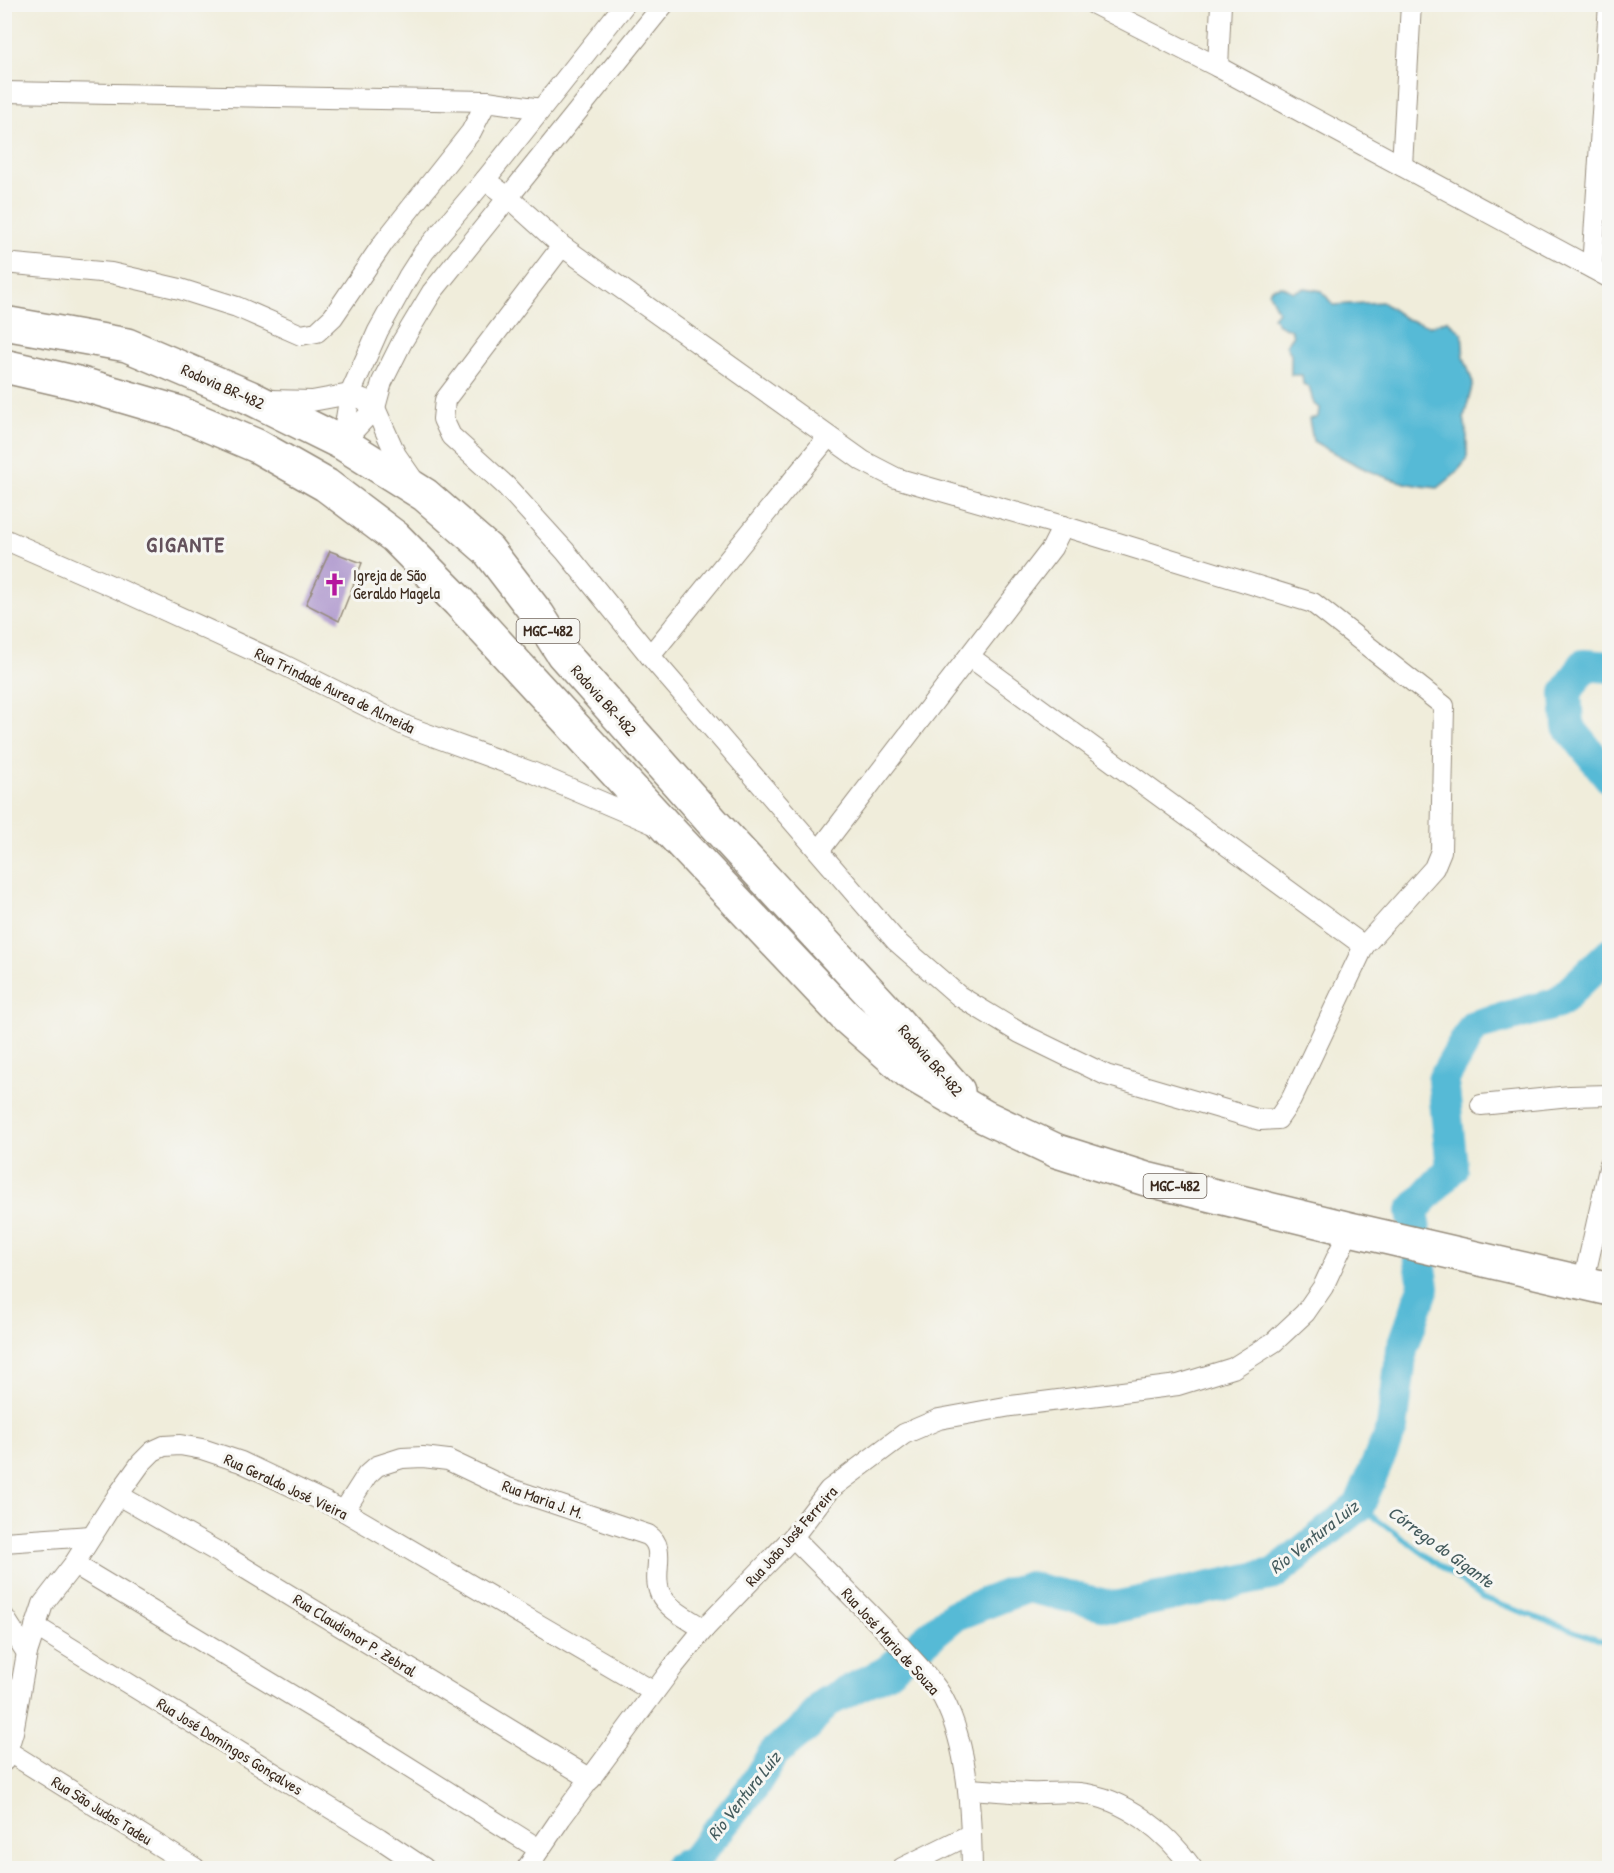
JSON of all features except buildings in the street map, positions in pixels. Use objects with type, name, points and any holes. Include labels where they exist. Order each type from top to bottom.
[{"type":"highway","name":"Rodovia BR-482","points":[[4,323],[127,345],[249,397],[342,443],[425,495],[488,550],[563,654],[975,1110]]},
{"type":"highway","name":"Rodovia BR-482","points":[[4,366],[78,383],[177,412],[257,446],[326,484],[395,537],[459,602],[670,831],[846,1017],[910,1073],[986,1117],[1057,1151],[1146,1179],[1596,1286]]},
{"type":"highway","points":[[326,484],[329,466],[342,443]]},
{"type":"street","points":[[342,443],[350,394],[378,331],[408,276],[424,252],[485,180],[625,4]]},
{"type":"street","points":[[342,443],[375,408],[382,382],[402,342],[432,292],[664,4]]},
{"type":"street","points":[[1094,4],[1610,278]]},
{"type":"street","points":[[1218,68],[1221,4]]},
{"type":"street","points":[[1402,166],[1411,4]]},
{"type":"street","points":[[1592,268],[1609,4]]},
{"type":"street","points":[[4,92],[487,100],[541,109]]},
{"type":"street","points":[[4,263],[111,273],[180,289],[237,308],[301,334],[317,332],[333,317],[384,242],[471,132],[487,100]]},
{"type":"street","points":[[485,180],[509,198],[562,246],[863,461],[896,478],[1063,526],[1313,603],[1444,706],[1441,850],[1434,868],[1364,946],[1291,1100],[1278,1119],[1260,1120],[1106,1075],[1020,1033],[959,996],[896,941],[650,656],[565,551],[506,486],[451,436],[443,419],[446,400],[562,246]]},
{"type":"street","points":[[408,276],[422,282],[432,292]]},
{"type":"street","points":[[249,397],[301,401],[350,394],[363,399],[375,408],[396,455],[425,495]]},
{"type":"street","points":[[650,656],[828,437]]},
{"type":"street","points":[[819,851],[1052,548],[1063,526]]},
{"type":"street","name":"Rua Trindade Aurea de Almeida","points":[[4,539],[114,586],[280,663],[408,727],[534,773],[670,831]]},
{"type":"street","points":[[970,657],[1364,946]]},
{"type":"street","points":[[1480,1105],[1570,1096],[1610,1095]]},
{"type":"street","points":[[1596,1286],[1610,1164]]},
{"type":"street","name":"Rua João José Ferreira","points":[[527,1869],[539,1849],[654,1692],[704,1629],[793,1537],[829,1490],[904,1434],[939,1419],[1011,1406],[1178,1385],[1233,1368],[1274,1342],[1305,1313],[1323,1287],[1350,1229]]},
{"type":"street","name":"Rua Geraldo José Vieira","points":[[7,1757],[27,1653],[43,1604],[74,1564],[118,1495],[153,1451],[164,1446],[180,1445],[202,1449],[241,1462],[344,1511],[654,1692]]},
{"type":"street","name":"Rua Maria J. M.","points":[[344,1511],[367,1475],[387,1461],[423,1457],[448,1460],[505,1487],[648,1535],[656,1540],[659,1548],[657,1582],[661,1594],[682,1615],[704,1629]]},
{"type":"street","name":"Rua Claudionor P. Zebral","points":[[118,1495],[281,1589],[591,1779]]},
{"type":"street","points":[[4,1542],[92,1536]]},
{"type":"street","name":"Rua José Maria de Souza","points":[[793,1537],[888,1633],[942,1697],[954,1726],[968,1789],[972,1869]]},
{"type":"street","points":[[74,1564],[359,1736],[539,1849]]},
{"type":"street","points":[[4,1617],[27,1653]]},
{"type":"street","name":"Rua José Domingos Gonçalves","points":[[35,1626],[379,1838],[424,1869]]},
{"type":"street","name":"Rua São Judas Tadeu","points":[[7,1757],[195,1869]]},
{"type":"street","points":[[968,1789],[1029,1793],[1080,1793],[1119,1804],[1160,1831],[1192,1869]]},
{"type":"street","points":[[902,1869],[971,1834]]},
{"type":"water","points":[[1282,286],[1293,292],[1305,288],[1322,291],[1333,305],[1382,302],[1406,319],[1430,326],[1447,320],[1462,333],[1464,357],[1473,383],[1464,417],[1467,460],[1454,475],[1438,488],[1403,482],[1358,466],[1313,441],[1309,419],[1318,417],[1319,408],[1314,404],[1309,387],[1303,384],[1302,375],[1291,375],[1291,354],[1286,345],[1293,336],[1291,330],[1278,324],[1273,317],[1278,311],[1269,293],[1271,288]]},
{"type":"waterway","name":"Rio Ventura Luiz","points":[[1610,667],[1584,665],[1566,693],[1568,726],[1610,778]]},
{"type":"waterway","name":"Rio Ventura Luiz","points":[[678,1868],[693,1861],[753,1787],[774,1753],[808,1725],[825,1703],[886,1672],[955,1615],[1027,1587],[1115,1607],[1274,1574],[1359,1506],[1392,1428],[1402,1349],[1424,1287],[1412,1211],[1452,1168],[1443,1080],[1474,1026],[1558,1003],[1610,953]]},
{"type":"waterway","name":"Córrego do Gigante","points":[[1359,1506],[1483,1598],[1610,1644]]},
{"type":"place","name":"Igreja de São Geraldo Magela","points":[[335,584]]},
{"type":"district","name":"GIGANTE","points":[[186,544]]}]
